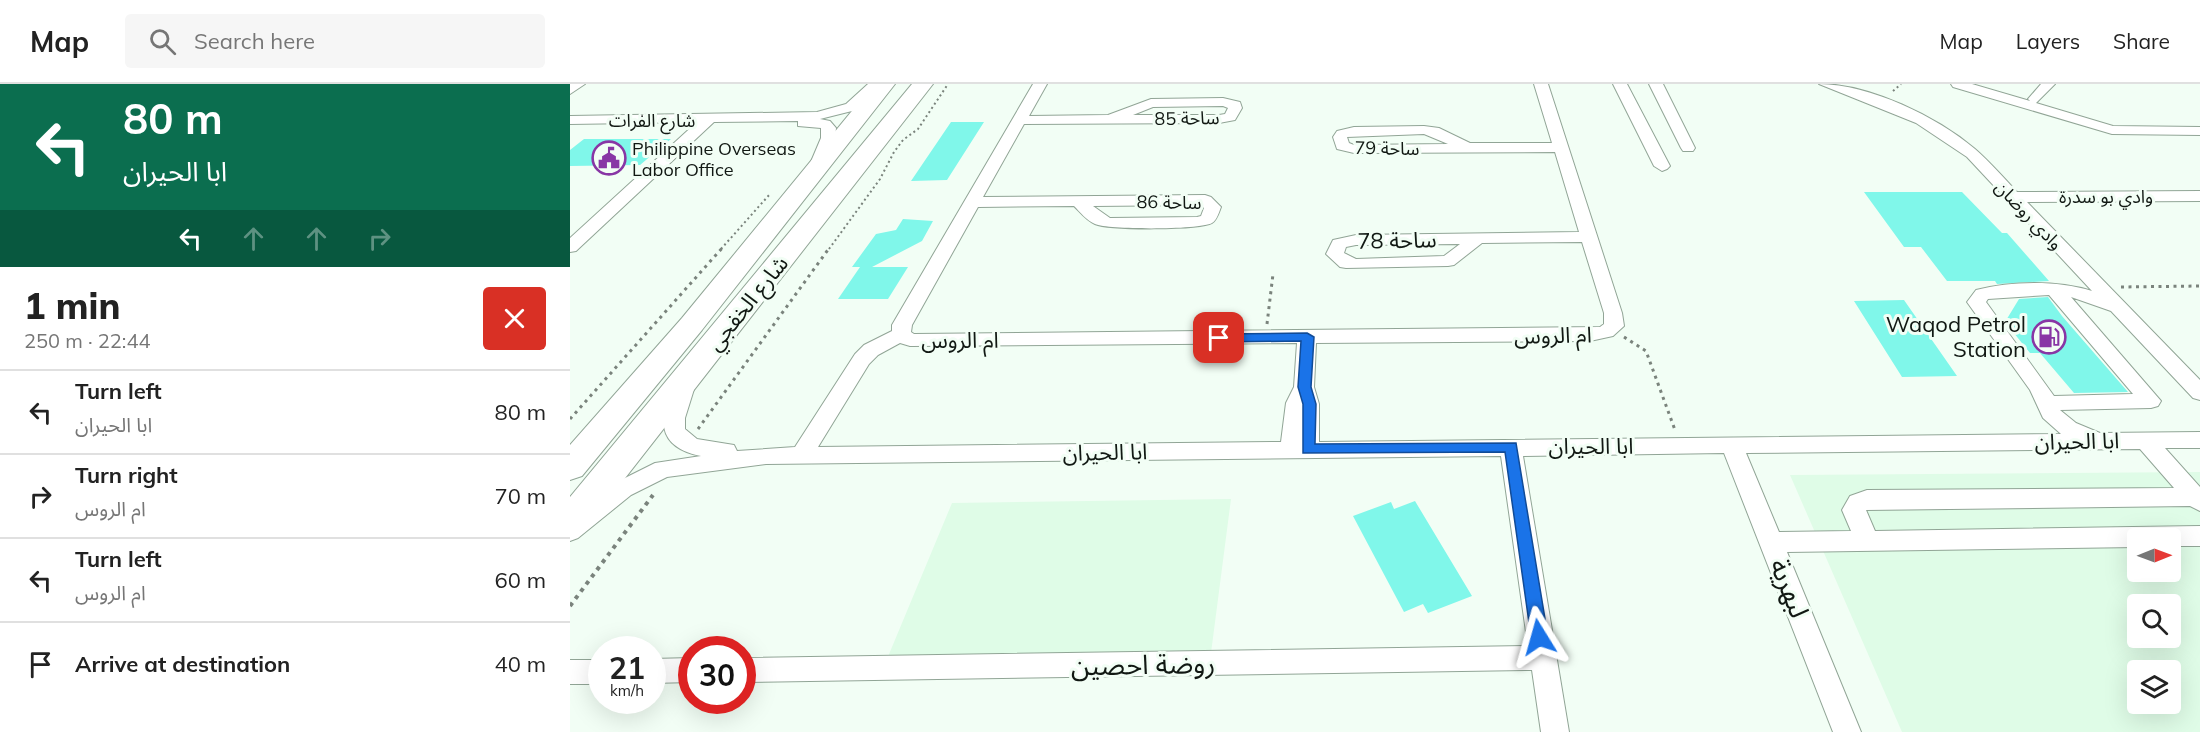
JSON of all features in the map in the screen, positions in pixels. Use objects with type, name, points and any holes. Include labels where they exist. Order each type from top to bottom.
[{"type":"highway","name":"شارع الخفجي","points":[[570,467],[692,324],[818,164],[885,84]]},
{"type":"highway","name":"شارع الخفجي","points":[[570,522],[923,84]]},
{"type":"street","points":[[570,90],[578,84]]},
{"type":"street","name":"شارع الفرات","points":[[570,120],[733,119],[832,114],[851,107],[876,84]]},
{"type":"street","name":"ام الروس","points":[[1040,84],[902,325],[902,334],[910,340],[1590,335],[1611,330],[1615,321],[1541,84]]},
{"type":"street","points":[[1620,84],[1662,166]]},
{"type":"street","points":[[1656,84],[1688,148]]},
{"type":"street","name":"وادي روضان","points":[[1826,84],[1891,105],[1950,134],[2200,393]]},
{"type":"street","points":[[1958,84],[2036,103]]},
{"type":"street","points":[[1985,84],[2121,132],[2200,132]]},
{"type":"street","points":[[2036,103],[2048,84]]},
{"type":"street","name":"ساحة 85","points":[[1019,120],[1219,118],[1230,117],[1235,105],[1223,102],[1161,102],[1143,105],[1111,118]]},
{"type":"street","points":[[570,247],[709,119]]},
{"type":"street","name":"شارع الفرات","points":[[733,119],[825,124],[829,128],[830,135],[820,151],[818,164]]},
{"type":"street","name":"ساحة 79","points":[[1468,148],[1441,134],[1424,130],[1354,130],[1340,137],[1342,146],[1354,149],[1468,148],[1561,147]]},
{"type":"street","name":"وادي بو سدرة","points":[[2012,197],[2200,196]]},
{"type":"street","name":"ساحة 86","points":[[972,202],[1205,200],[1214,207],[1208,219],[1199,222],[1109,223],[1099,220],[1078,202]]},
{"type":"street","name":"ساحة 78","points":[[1478,238],[1454,258],[1438,264],[1356,264],[1346,263],[1335,254],[1339,244],[1356,240],[1478,238],[1589,237]]},
{"type":"street","points":[[2048,403],[2151,401],[2054,289]]},
{"type":"street","points":[[2098,441],[2068,428],[2050,413],[2048,403],[1976,302],[1982,294],[2054,289],[2084,294],[2123,313]]},
{"type":"street","points":[[801,455],[862,359],[871,350],[902,334]]},
{"type":"street","points":[[1299,450],[1309,404],[1304,387],[1307,337]]},
{"type":"street","points":[[683,444],[676,436],[674,424],[677,404],[689,376]]},
{"type":"street","name":"ابا الحيران","points":[[570,531],[622,489],[663,469],[766,456],[2200,440]]},
{"type":"street","points":[[2146,441],[2198,500]]},
{"type":"street","name":"ابا الحيران","points":[[683,444],[766,456]]},
{"type":"street","name":"لبهرية","points":[[1732,445],[1847,732]]},
{"type":"street","points":[[1511,447],[1555,732]]},
{"type":"street","points":[[1867,540],[1854,510],[1858,502],[1867,499],[2198,500]]},
{"type":"street","points":[[1771,542],[2200,536]]},
{"type":"street","name":"روضة احصين","points":[[756,669],[1543,658]]},
{"type":"street","points":[[570,672],[588,672]]},
{"type":"path","points":[[683,444],[711,414],[880,179],[894,152],[903,140],[918,129],[948,84]]},
{"type":"path","points":[[570,419],[774,190]]},
{"type":"path","points":[[1265,338],[1273,274]]},
{"type":"path","points":[[2098,287],[2200,286]]},
{"type":"path","points":[[1611,330],[1646,351],[1680,446]]},
{"type":"path","points":[[570,606],[659,486],[663,469]]},
{"type":"shaded area","points":[[2200,472],[2200,732],[1902,732],[1790,475]]},
{"type":"shaded area","points":[[1231,499],[1211,653],[887,659],[952,503]]},
{"type":"building","points":[[951,122],[984,122],[947,180],[911,181]]},
{"type":"building","name":"Philippine Overseas Labor Office","points":[[584,139],[671,139],[640,165],[570,166],[570,150]]},
{"type":"building","points":[[1864,192],[1962,192],[2002,233],[2007,233],[2049,281],[1997,284],[1995,281],[1947,281],[1921,247],[1904,247]]},
{"type":"building","points":[[903,219],[933,221],[922,241],[872,267],[908,267],[888,299],[838,299],[860,267],[852,267],[876,234],[896,230]]},
{"type":"building","name":"Waqod Petrol Station","points":[[2048,297],[2128,392],[2074,393],[2040,353],[2030,353],[2005,322],[2019,299]]},
{"type":"building","points":[[1904,300],[1957,376],[1902,377],[1854,301]]},
{"type":"building","points":[[1415,501],[1472,596],[1428,613],[1423,604],[1404,612],[1353,516],[1391,502],[1394,509]]},
{"type":"place","name":"Philippine Overseas Labor Office","points":[[609,158]]},
{"type":"place","name":"Waqod Petrol Station","points":[[2049,337]]},
{"type":"route","points":[[1219,338],[1307,337],[1304,387],[1309,404],[1308,450],[1511,447],[1539,637]]}]
